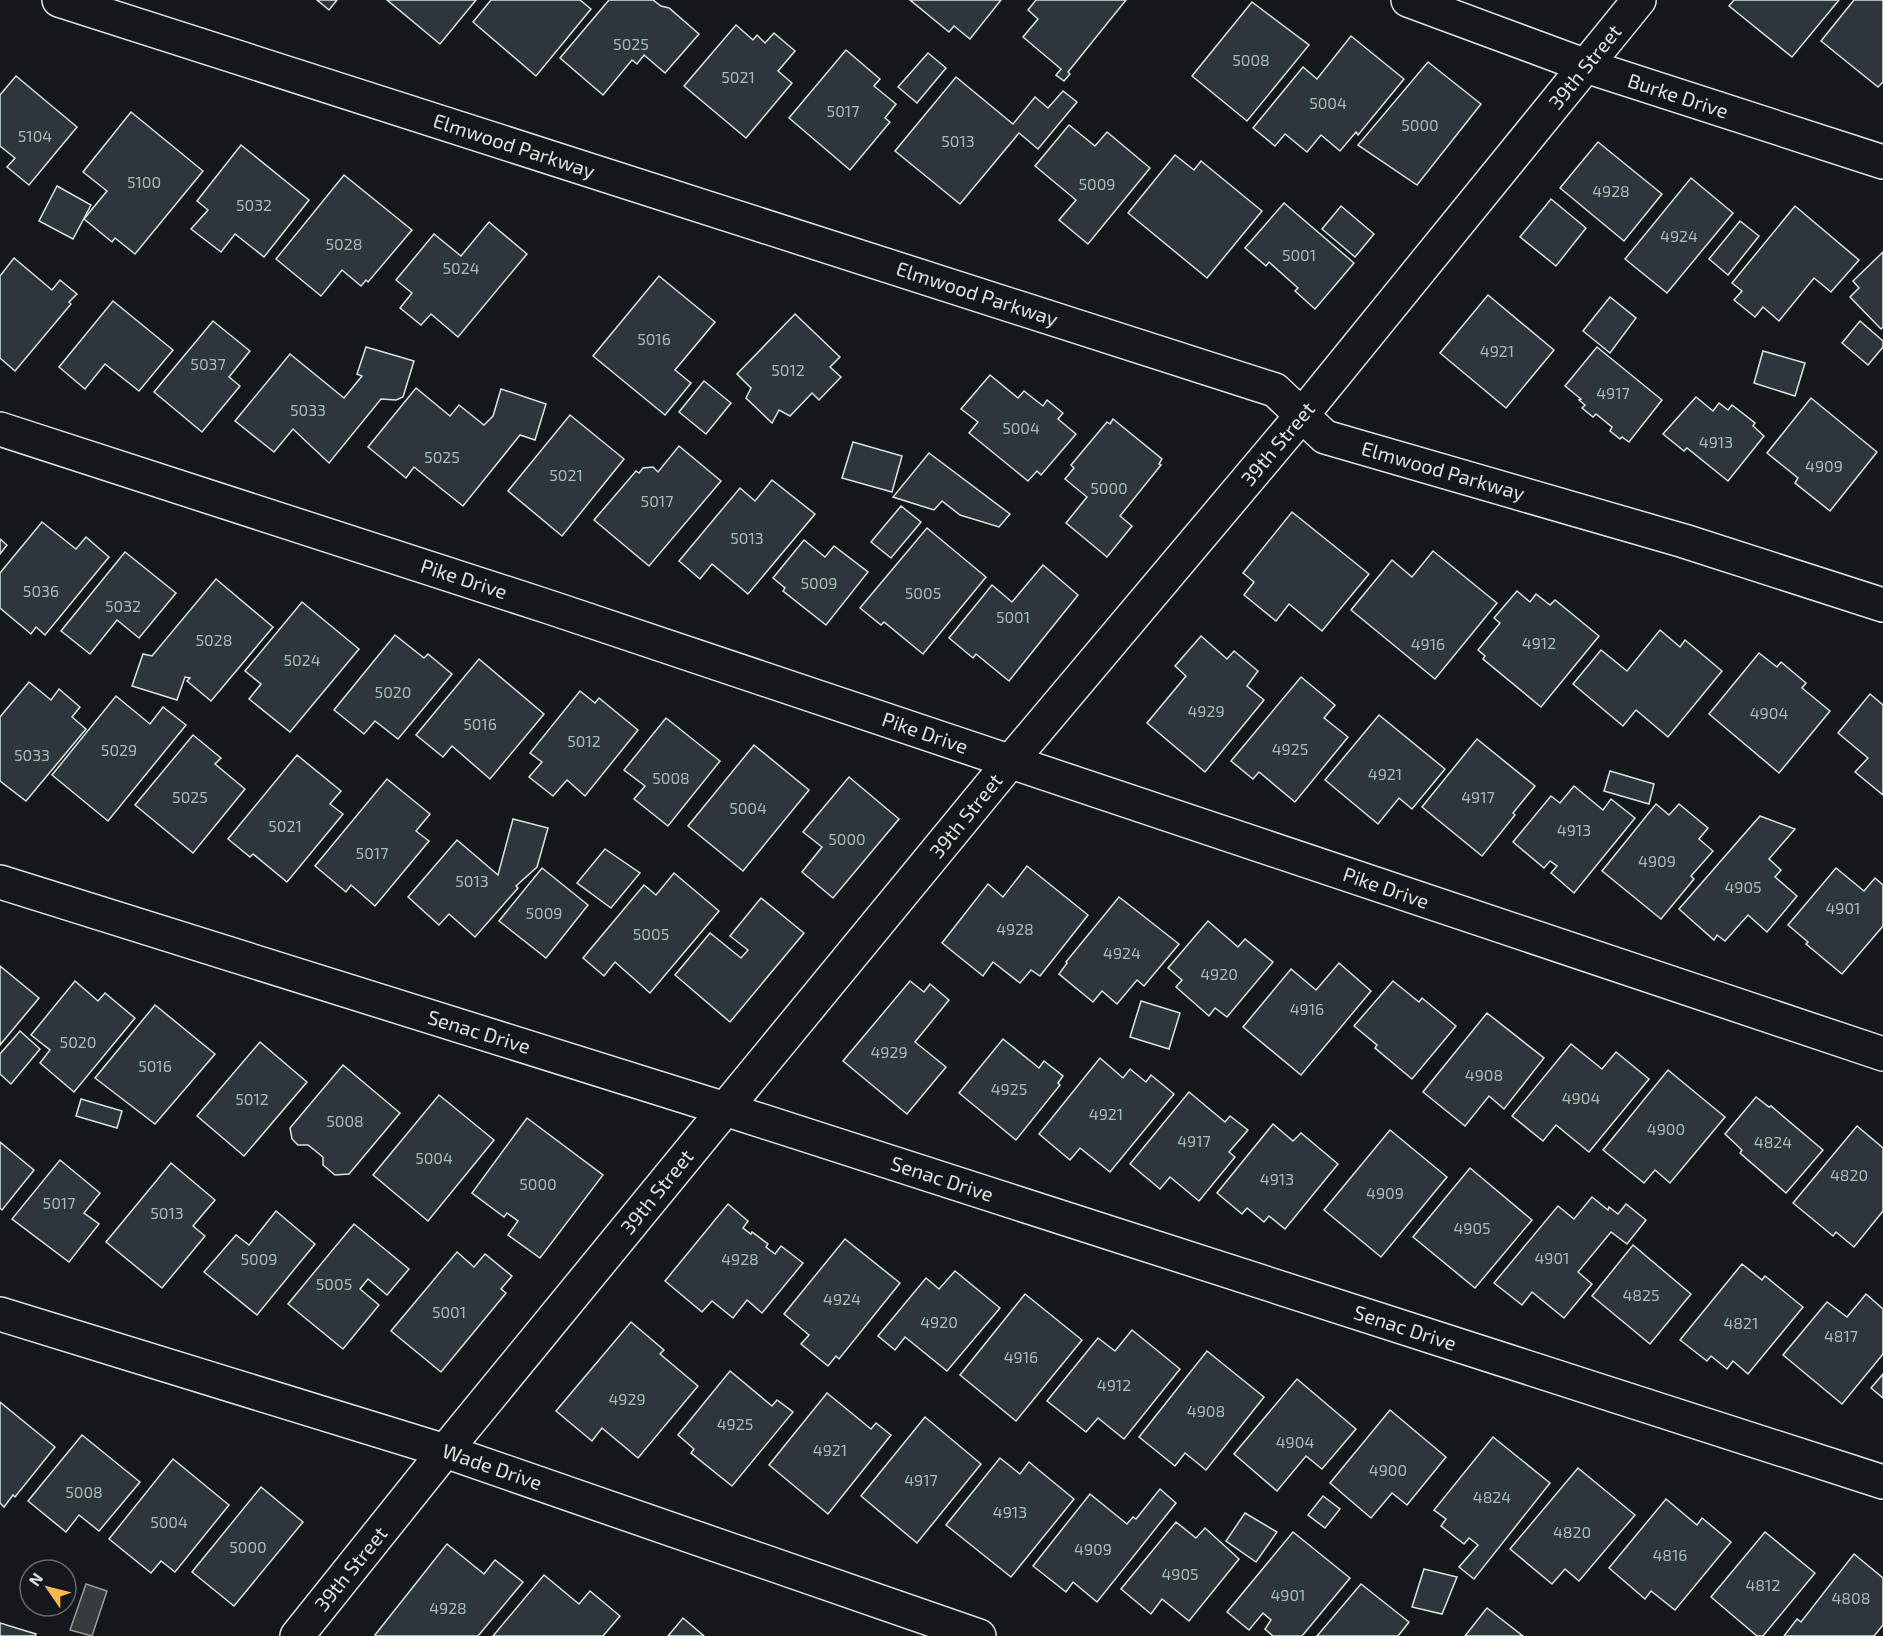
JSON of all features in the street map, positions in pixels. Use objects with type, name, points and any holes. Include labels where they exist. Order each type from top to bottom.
[{"type":"street","name":"Elmwood Parkway","points":[[59,0],[1275,390],[1325,437],[1684,542],[1883,605]]},
{"type":"street","name":"Burke Drive","points":[[1408,0],[1586,66],[1883,162]]},
{"type":"street","name":"39th Street","points":[[297,1636],[725,1109],[1010,762],[1302,415],[1639,0]]},
{"type":"street","name":"Pike Drive","points":[[0,429],[549,607],[1883,1054]]},
{"type":"street","name":"Senac Drive","points":[[0,882],[725,1109],[1883,1482]]},
{"type":"street","name":"Wade Drive","points":[[0,1314],[445,1451],[979,1636]]},
{"type":"shaded area","points":[[86,1584],[107,1591],[92,1636],[70,1630],[74,1618],[78,1618],[78,1607]]},
{"type":"building","points":[[317,0],[337,0],[329,10]]},
{"type":"building","points":[[387,0],[476,0],[440,44]]},
{"type":"building","points":[[491,0],[580,0],[591,9],[536,76],[473,22]]},
{"type":"building","points":[[609,0],[653,0],[669,8],[699,34],[665,73],[644,55],[637,64],[632,60],[603,95],[560,58]]},
{"type":"building","points":[[910,0],[1001,0],[970,39],[954,26],[949,32]]},
{"type":"building","points":[[1036,0],[1126,0],[1068,72],[1070,74],[1064,81],[1056,75],[1061,69],[1023,37],[1038,19],[1028,10]]},
{"type":"building","points":[[1734,0],[1839,0],[1792,57],[1729,6]]},
{"type":"building","points":[[1854,0],[1883,0],[1883,82],[1878,87],[1821,41]]},
{"type":"building","points":[[1252,2],[1309,45],[1247,121],[1192,76]]},
{"type":"building","points":[[736,25],[753,40],[757,35],[765,43],[774,33],[795,51],[778,71],[792,83],[746,138],[684,86]]},
{"type":"building","points":[[1351,36],[1404,79],[1358,135],[1356,132],[1340,151],[1321,135],[1307,152],[1285,134],[1275,146],[1253,128],[1303,67],[1317,79]]},
{"type":"building","points":[[846,50],[880,79],[874,86],[896,104],[885,118],[890,122],[850,170],[789,118]]},
{"type":"building","points":[[928,53],[946,68],[917,103],[898,87]]},
{"type":"building","points":[[1428,62],[1481,104],[1417,185],[1358,145]]},
{"type":"building","points":[[16,76],[77,127],[29,185],[7,167],[15,158],[0,146],[0,95]]},
{"type":"building","points":[[956,77],[1013,124],[1035,97],[1048,108],[1063,91],[1077,102],[1038,149],[1019,133],[960,204],[895,151]]},
{"type":"building","points":[[131,112],[203,171],[135,254],[115,238],[112,242],[84,219],[107,191],[83,172]]},
{"type":"building","points":[[1069,125],[1095,146],[1107,132],[1150,168],[1088,244],[1059,220],[1076,200],[1035,166]]},
{"type":"building","points":[[1598,142],[1662,194],[1624,241],[1560,188]]},
{"type":"building","points":[[241,145],[309,200],[264,257],[235,234],[221,252],[191,229],[208,210],[197,201]]},
{"type":"building","points":[[1175,155],[1194,170],[1201,161],[1262,211],[1207,278],[1128,213]]},
{"type":"building","points":[[344,175],[412,230],[368,282],[366,280],[361,286],[342,270],[321,296],[276,259]]},
{"type":"building","points":[[1691,178],[1733,213],[1667,293],[1625,259]]},
{"type":"building","points":[[57,186],[91,205],[73,239],[39,221]]},
{"type":"building","points":[[1551,199],[1586,228],[1556,266],[1520,237]]},
{"type":"building","points":[[1284,203],[1354,263],[1315,309],[1295,291],[1298,288],[1269,262],[1266,266],[1245,248]]},
{"type":"building","points":[[1341,206],[1374,234],[1355,257],[1322,229]]},
{"type":"building","points":[[1795,206],[1859,260],[1831,292],[1814,278],[1779,321],[1763,307],[1755,317],[1734,300],[1742,291],[1732,283]]},
{"type":"building","points":[[1740,221],[1759,236],[1728,275],[1709,259]]},
{"type":"building","points":[[489,222],[527,254],[458,337],[431,314],[421,325],[400,308],[412,293],[396,280],[434,234],[461,256]]},
{"type":"building","points":[[1883,252],[1883,327],[1881,329],[1850,297],[1859,288],[1853,281]]},
{"type":"building","points":[[14,258],[52,290],[60,280],[77,294],[15,371],[0,358],[0,276]]},
{"type":"building","points":[[659,276],[715,322],[675,370],[691,383],[665,415],[593,356]]},
{"type":"building","points":[[1488,295],[1554,350],[1506,408],[1440,353]]},
{"type":"building","points":[[1610,297],[1636,318],[1610,353],[1583,331]]},
{"type":"building","points":[[113,301],[173,350],[139,391],[105,364],[85,389],[59,367]]},
{"type":"building","points":[[795,314],[840,357],[830,367],[841,377],[819,400],[812,393],[790,416],[779,410],[772,423],[746,398],[751,388],[737,374]]},
{"type":"building","points":[[213,321],[250,351],[229,377],[240,386],[202,432],[154,392]]},
{"type":"building","points":[[1860,321],[1883,341],[1883,347],[1868,365],[1842,343]]},
{"type":"building","points":[[366,347],[414,361],[403,397],[396,400],[381,399],[329,463],[293,429],[274,452],[235,421],[290,354],[344,398],[362,376],[357,374]]},
{"type":"building","points":[[1597,347],[1662,400],[1629,442],[1622,437],[1620,439],[1610,431],[1612,427],[1596,414],[1593,417],[1582,408],[1585,405],[1579,400],[1581,399],[1565,386]]},
{"type":"building","points":[[1763,351],[1805,363],[1795,396],[1754,383]]},
{"type":"building","points":[[990,375],[1018,398],[1024,391],[1043,406],[1047,400],[1063,413],[1058,419],[1076,434],[1041,475],[1037,471],[1028,481],[969,433],[978,422],[961,409]]},
{"type":"building","points":[[704,381],[731,403],[706,434],[679,412]]},
{"type":"building","points":[[416,388],[450,416],[459,405],[484,425],[493,416],[501,389],[546,404],[535,440],[520,435],[463,506],[414,467],[406,478],[368,447]]},
{"type":"building","points":[[1696,397],[1713,411],[1719,403],[1728,410],[1732,405],[1755,423],[1753,426],[1764,436],[1728,481],[1687,448],[1684,451],[1663,434]]},
{"type":"building","points":[[1811,398],[1877,452],[1830,511],[1795,483],[1798,478],[1767,453]]},
{"type":"building","points":[[570,415],[624,459],[562,536],[508,491]]},
{"type":"building","points":[[1113,419],[1162,459],[1159,464],[1161,465],[1120,516],[1132,526],[1107,557],[1066,523],[1087,497],[1065,479],[1074,468],[1071,465],[1107,422],[1110,424]]},
{"type":"building","points":[[853,442],[902,456],[892,492],[842,478]]},
{"type":"building","points":[[679,446],[721,481],[649,566],[594,520],[636,471],[639,473],[643,468],[653,467],[658,472]]},
{"type":"building","points":[[929,453],[1010,514],[999,527],[960,515],[942,501],[934,510],[893,497]]},
{"type":"building","points":[[772,480],[815,514],[748,594],[712,564],[700,579],[679,561],[740,488],[755,501]]},
{"type":"building","points":[[901,506],[921,522],[891,558],[871,542]]},
{"type":"building","points":[[1292,512],[1369,574],[1322,631],[1289,604],[1276,621],[1244,595],[1254,582],[1243,573]]},
{"type":"building","points":[[42,522],[76,549],[86,537],[109,557],[45,635],[36,627],[31,634],[0,608],[0,573]]},
{"type":"building","points":[[927,528],[986,577],[923,654],[884,622],[881,625],[860,608]]},
{"type":"building","points":[[0,539],[7,545],[0,554]]},
{"type":"building","points":[[804,540],[825,557],[834,546],[868,572],[826,625],[783,591],[785,588],[773,578]]},
{"type":"building","points":[[1433,551],[1497,603],[1435,679],[1351,610],[1392,560],[1412,577]]},
{"type":"building","points":[[125,552],[176,593],[139,638],[117,620],[90,654],[61,631]]},
{"type":"building","points":[[1043,565],[1078,595],[1009,681],[976,654],[973,658],[949,638],[992,585],[1012,602]]},
{"type":"building","points":[[216,579],[273,627],[211,701],[187,681],[190,678],[185,677],[177,700],[132,686],[143,654],[152,656]]},
{"type":"building","points":[[1517,591],[1530,602],[1536,594],[1550,605],[1555,600],[1599,636],[1541,707],[1483,659],[1485,656],[1478,650],[1500,623],[1494,618]]},
{"type":"building","points":[[302,602],[359,649],[290,732],[249,699],[261,684],[245,671]]},
{"type":"building","points":[[1660,630],[1680,647],[1685,640],[1722,671],[1668,737],[1636,710],[1623,726],[1573,684],[1601,650],[1627,671]]},
{"type":"building","points":[[395,635],[424,658],[428,654],[452,674],[398,739],[375,721],[364,734],[334,710]]},
{"type":"building","points":[[1201,636],[1227,659],[1234,651],[1258,671],[1247,686],[1264,700],[1205,772],[1147,723],[1186,676],[1175,666]]},
{"type":"building","points":[[1759,653],[1777,667],[1781,662],[1806,683],[1802,688],[1830,711],[1779,773],[1709,714]]},
{"type":"building","points":[[479,659],[544,714],[490,779],[452,746],[443,757],[416,735]]},
{"type":"building","points":[[1301,677],[1335,705],[1324,718],[1348,737],[1295,802],[1259,772],[1253,779],[1231,761]]},
{"type":"building","points":[[29,682],[51,700],[59,689],[80,707],[72,717],[86,729],[26,801],[0,781],[0,717]]},
{"type":"building","points":[[580,691],[595,703],[599,698],[638,730],[585,796],[567,780],[553,796],[529,777],[542,762],[530,753]]},
{"type":"building","points":[[1870,694],[1883,705],[1883,795],[1855,772],[1868,758],[1838,733]]},
{"type":"building","points":[[116,696],[150,724],[163,707],[186,725],[108,821],[52,775]]},
{"type":"building","points":[[1379,715],[1445,769],[1412,809],[1399,798],[1378,824],[1325,780]]},
{"type":"building","points":[[666,718],[720,761],[668,826],[634,799],[645,786],[624,770]]},
{"type":"building","points":[[193,735],[221,758],[215,764],[245,789],[193,853],[135,805]]},
{"type":"building","points":[[1477,739],[1535,786],[1482,856],[1422,807]]},
{"type":"building","points":[[754,745],[809,790],[743,871],[688,826]]},
{"type":"building","points":[[297,755],[341,791],[330,804],[343,814],[287,882],[253,854],[250,857],[228,839]]},
{"type":"building","points":[[1610,771],[1654,784],[1649,804],[1604,791]]},
{"type":"building","points":[[849,777],[899,819],[833,898],[802,872],[822,847],[803,832]]},
{"type":"building","points":[[387,779],[430,814],[416,831],[429,841],[375,906],[351,885],[346,892],[315,866]]},
{"type":"building","points":[[1574,786],[1603,810],[1611,799],[1635,818],[1574,893],[1551,873],[1557,866],[1550,861],[1544,868],[1513,842],[1551,796],[1560,803]]},
{"type":"building","points":[[1656,804],[1669,815],[1679,804],[1708,828],[1699,839],[1713,851],[1691,876],[1694,879],[1661,919],[1602,871]]},
{"type":"building","points":[[1760,816],[1795,829],[1769,859],[1781,870],[1775,877],[1797,896],[1767,932],[1748,915],[1725,941],[1717,935],[1714,940],[1679,909]]},
{"type":"building","points":[[513,819],[548,828],[537,867],[516,886],[518,888],[475,937],[449,914],[439,925],[408,897],[457,840],[498,875]]},
{"type":"building","points":[[605,849],[640,873],[611,908],[577,883]]},
{"type":"building","points":[[1027,866],[1088,915],[1040,976],[1031,970],[1020,983],[993,962],[983,976],[942,943],[988,884],[1003,897]]},
{"type":"building","points":[[542,868],[588,905],[546,958],[499,921]]},
{"type":"building","points":[[1836,868],[1864,891],[1875,878],[1883,885],[1883,926],[1842,974],[1806,944],[1808,942],[1788,925]]},
{"type":"building","points":[[674,873],[719,911],[650,993],[615,962],[604,976],[583,958],[644,885],[656,895]]},
{"type":"building","points":[[1119,897],[1179,944],[1144,986],[1137,980],[1117,1004],[1102,991],[1093,1002],[1059,974],[1066,962]]},
{"type":"building","points":[[761,898],[804,933],[730,1022],[675,975],[710,933],[741,958],[748,950],[730,936]]},
{"type":"building","points":[[1208,921],[1238,947],[1245,939],[1273,962],[1227,1017],[1215,1008],[1209,1016],[1176,987],[1182,980],[1168,968]]},
{"type":"building","points":[[1339,963],[1371,991],[1301,1075],[1243,1027],[1291,969],[1316,990]]},
{"type":"building","points":[[0,966],[39,998],[0,1045]]},
{"type":"building","points":[[75,981],[98,1001],[105,993],[135,1018],[74,1092],[40,1063],[50,1050],[31,1035]]},
{"type":"building","points":[[910,981],[924,992],[930,984],[949,1000],[915,1042],[946,1067],[907,1114],[843,1061]]},
{"type":"building","points":[[1393,981],[1419,1002],[1422,998],[1456,1026],[1412,1079],[1375,1048],[1377,1045],[1354,1026]]},
{"type":"building","points":[[1141,1001],[1180,1013],[1169,1049],[1130,1037]]},
{"type":"building","points":[[155,1005],[215,1054],[155,1124],[95,1078]]},
{"type":"building","points":[[1487,1013],[1544,1058],[1504,1109],[1489,1096],[1465,1126],[1423,1092]]},
{"type":"building","points":[[20,1031],[40,1049],[11,1084],[0,1074],[0,1054]]},
{"type":"building","points":[[1003,1039],[1039,1068],[1044,1061],[1063,1076],[1058,1083],[1060,1085],[1016,1140],[959,1093]]},
{"type":"building","points":[[260,1042],[307,1082],[244,1156],[197,1116]]},
{"type":"building","points":[[1571,1044],[1602,1069],[1616,1052],[1649,1079],[1589,1152],[1556,1125],[1543,1141],[1512,1116]]},
{"type":"building","points":[[1100,1058],[1123,1078],[1130,1069],[1146,1082],[1151,1075],[1174,1094],[1110,1172],[1080,1148],[1070,1160],[1039,1134]]},
{"type":"building","points":[[343,1065],[400,1113],[349,1174],[335,1175],[323,1165],[323,1157],[308,1145],[298,1145],[292,1139],[290,1128]]},
{"type":"building","points":[[1668,1070],[1725,1117],[1670,1183],[1655,1170],[1644,1183],[1603,1150]]},
{"type":"building","points":[[1189,1092],[1225,1122],[1230,1116],[1248,1130],[1229,1152],[1235,1157],[1199,1201],[1170,1177],[1160,1189],[1130,1164]]},
{"type":"building","points":[[439,1095],[494,1140],[428,1221],[373,1175]]},
{"type":"building","points":[[1756,1097],[1769,1107],[1771,1106],[1823,1150],[1786,1193],[1740,1153],[1742,1150],[1725,1134]]},
{"type":"building","points":[[81,1099],[122,1111],[117,1128],[76,1116]]},
{"type":"building","points":[[527,1118],[603,1175],[540,1258],[508,1235],[518,1221],[507,1213],[504,1217],[472,1193]]},
{"type":"building","points":[[1273,1124],[1293,1141],[1301,1133],[1338,1164],[1285,1229],[1269,1216],[1264,1222],[1247,1208],[1242,1214],[1217,1193]]},
{"type":"building","points":[[1857,1126],[1883,1148],[1883,1211],[1854,1247],[1836,1232],[1833,1236],[1793,1203]]},
{"type":"building","points":[[1390,1130],[1447,1177],[1381,1257],[1324,1210]]},
{"type":"building","points":[[0,1142],[34,1170],[2,1210],[0,1208]]},
{"type":"building","points":[[60,1160],[100,1193],[84,1213],[99,1224],[69,1262],[12,1219]]},
{"type":"building","points":[[171,1163],[215,1200],[193,1226],[205,1236],[162,1288],[106,1242]]},
{"type":"building","points":[[1470,1168],[1532,1220],[1475,1288],[1413,1237]]},
{"type":"building","points":[[1592,1197],[1608,1210],[1609,1207],[1618,1214],[1626,1204],[1646,1220],[1627,1244],[1611,1232],[1578,1272],[1592,1284],[1564,1318],[1532,1292],[1522,1305],[1494,1283],[1558,1206],[1574,1219]]},
{"type":"building","points":[[728,1204],[748,1221],[743,1228],[768,1244],[766,1247],[775,1254],[781,1246],[803,1263],[762,1313],[747,1300],[733,1318],[712,1301],[702,1312],[665,1281]]},
{"type":"building","points":[[276,1211],[315,1244],[257,1315],[204,1272],[236,1235],[249,1245]]},
{"type":"building","points":[[354,1224],[409,1269],[387,1295],[368,1279],[360,1289],[379,1305],[343,1349],[288,1304]]},
{"type":"building","points":[[845,1239],[900,1283],[839,1359],[836,1356],[828,1366],[801,1344],[809,1335],[784,1314]]},
{"type":"building","points":[[1633,1245],[1691,1294],[1650,1344],[1592,1296]]},
{"type":"building","points":[[457,1252],[474,1267],[485,1254],[512,1276],[501,1289],[506,1293],[441,1372],[391,1331]]},
{"type":"building","points":[[1742,1264],[1762,1280],[1765,1276],[1803,1307],[1748,1374],[1733,1361],[1727,1369],[1711,1356],[1707,1361],[1680,1340]]},
{"type":"building","points":[[955,1271],[1000,1308],[947,1371],[905,1337],[895,1350],[878,1336],[926,1278],[939,1289]]},
{"type":"building","points":[[1025,1294],[1082,1340],[1016,1421],[960,1375]]},
{"type":"building","points":[[1866,1294],[1883,1309],[1883,1354],[1842,1404],[1783,1355],[1827,1302],[1847,1317]]},
{"type":"building","points":[[631,1322],[664,1350],[660,1354],[698,1386],[638,1458],[602,1428],[592,1441],[556,1411]]},
{"type":"building","points":[[1132,1330],[1180,1369],[1124,1439],[1098,1418],[1086,1432],[1047,1401],[1098,1338],[1115,1351]]},
{"type":"building","points":[[1207,1351],[1264,1397],[1206,1470],[1185,1453],[1175,1466],[1139,1437]]},
{"type":"building","points":[[730,1371],[772,1406],[777,1400],[793,1412],[732,1486],[691,1453],[694,1449],[678,1435]]},
{"type":"building","points":[[1883,1374],[1883,1398],[1871,1388]]},
{"type":"building","points":[[1297,1379],[1356,1429],[1322,1469],[1306,1456],[1277,1491],[1234,1454]]},
{"type":"building","points":[[827,1393],[871,1429],[876,1423],[891,1435],[828,1514],[769,1465]]},
{"type":"building","points":[[0,1402],[55,1447],[15,1497],[13,1495],[4,1507],[0,1503]]},
{"type":"building","points":[[1390,1410],[1446,1457],[1407,1505],[1392,1493],[1371,1518],[1330,1483]]},
{"type":"building","points":[[925,1417],[981,1464],[917,1543],[861,1496]]},
{"type":"building","points":[[82,1435],[140,1482],[99,1531],[79,1515],[66,1532],[28,1501]]},
{"type":"building","points":[[1493,1437],[1550,1483],[1474,1579],[1459,1567],[1478,1545],[1469,1538],[1464,1544],[1441,1526],[1446,1519],[1434,1510]]},
{"type":"building","points":[[1000,1458],[1020,1474],[1029,1462],[1074,1499],[1011,1577],[946,1525]]},
{"type":"building","points":[[173,1459],[229,1505],[175,1572],[161,1561],[151,1573],[109,1539]]},
{"type":"building","points":[[1578,1468],[1635,1515],[1579,1581],[1565,1569],[1552,1584],[1510,1549]]},
{"type":"building","points":[[261,1487],[303,1522],[234,1606],[192,1572]]},
{"type":"building","points":[[1160,1489],[1176,1503],[1097,1602],[1073,1582],[1066,1592],[1033,1566],[1090,1494],[1127,1524],[1133,1517],[1136,1519]]},
{"type":"building","points":[[1323,1496],[1340,1509],[1325,1528],[1308,1515]]},
{"type":"building","points":[[1666,1499],[1697,1525],[1702,1518],[1731,1542],[1675,1610],[1651,1591],[1645,1599],[1609,1568]]},
{"type":"building","points":[[1245,1513],[1277,1532],[1256,1562],[1226,1541]]},
{"type":"building","points":[[1176,1522],[1196,1538],[1205,1528],[1239,1559],[1189,1621],[1162,1599],[1151,1614],[1121,1589]]},
{"type":"building","points":[[1293,1532],[1350,1578],[1302,1636],[1273,1636],[1265,1629],[1271,1620],[1263,1613],[1249,1630],[1227,1612]]},
{"type":"building","points":[[1765,1532],[1815,1573],[1763,1636],[1757,1636],[1711,1597]]},
{"type":"building","points":[[447,1544],[484,1574],[495,1560],[523,1582],[478,1636],[376,1636],[375,1635]]},
{"type":"building","points":[[1854,1554],[1883,1578],[1883,1625],[1874,1636],[1784,1636],[1797,1619],[1801,1622]]},
{"type":"building","points":[[1424,1569],[1457,1577],[1442,1614],[1412,1607]]},
{"type":"building","points":[[544,1575],[579,1604],[590,1591],[620,1616],[603,1636],[493,1636]]},
{"type":"building","points":[[1361,1584],[1409,1622],[1398,1636],[1317,1636]]},
{"type":"building","points":[[1487,1608],[1523,1636],[1465,1636]]},
{"type":"building","points":[[683,1618],[704,1636],[668,1636]]},
{"type":"building","points":[[0,1623],[36,1634],[35,1636],[0,1636]]}]
